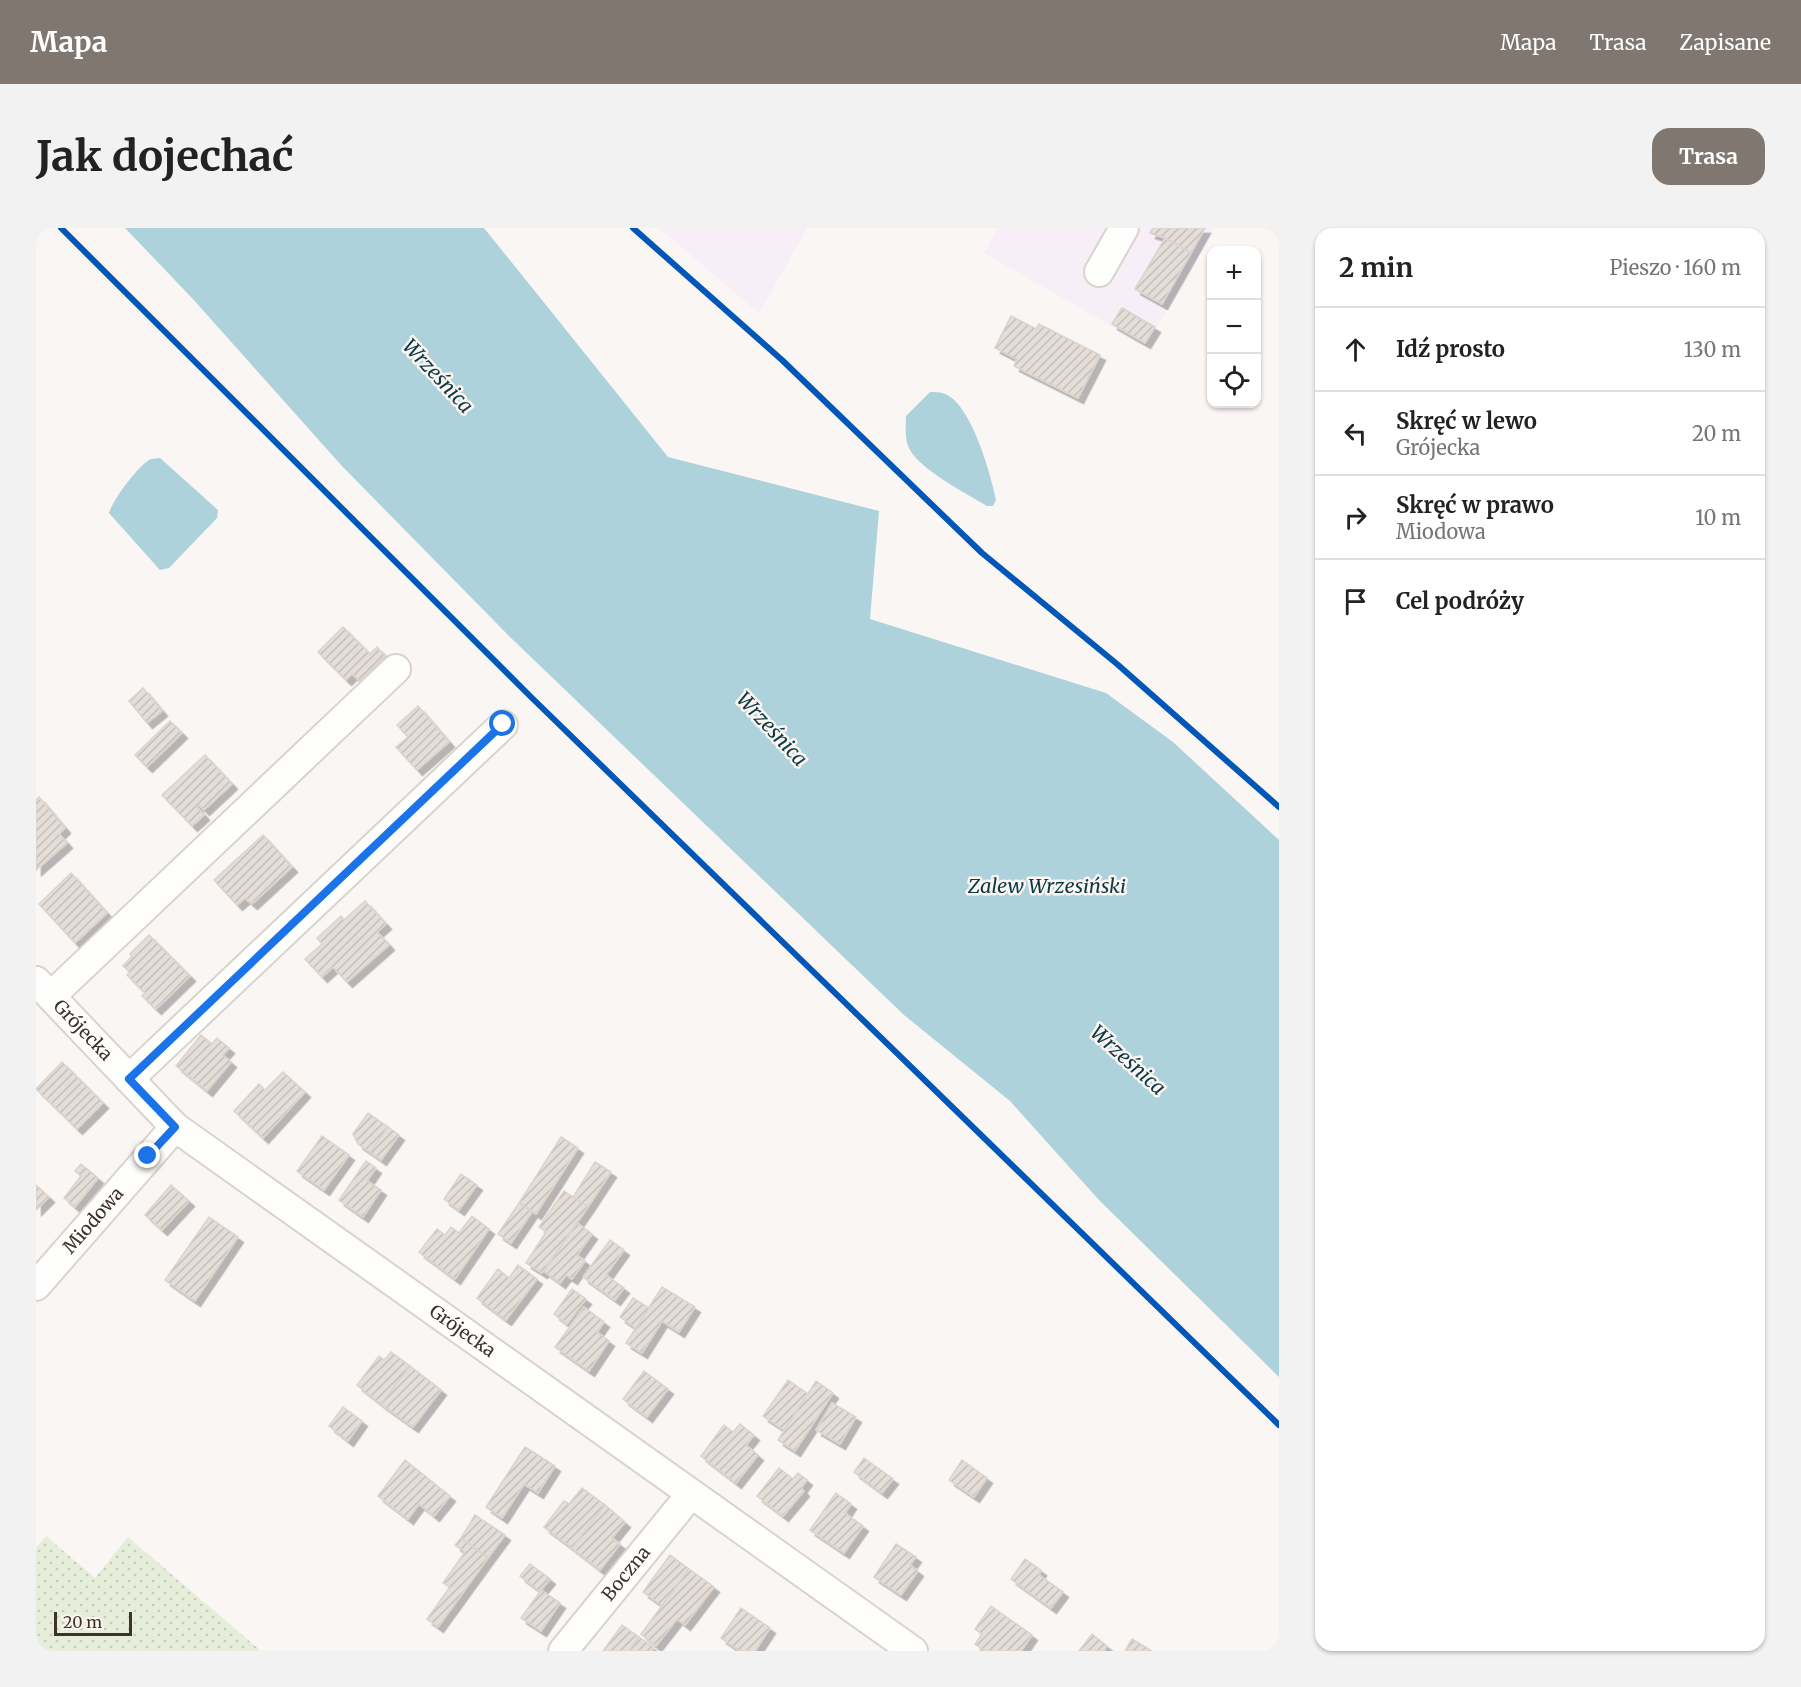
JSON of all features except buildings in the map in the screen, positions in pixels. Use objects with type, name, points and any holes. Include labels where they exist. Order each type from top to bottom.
[{"type":"street","points":[[1099,272],[1124,228]]},
{"type":"street","points":[[44,988],[396,669]]},
{"type":"street","points":[[129,1079],[503,724]]},
{"type":"street","name":"Grójecka","points":[[44,988],[175,1127],[913,1651]]},
{"type":"street","name":"Miodowa","points":[[36,1286],[175,1127]]},
{"type":"street","name":"Boczna","points":[[563,1651],[691,1494]]},
{"type":"shaded area","points":[[659,228],[807,228],[759,313]]},
{"type":"shaded area","points":[[998,228],[1213,228],[1146,346],[984,253]]},
{"type":"green space","points":[[46,1536],[95,1578],[128,1537],[261,1651],[36,1651],[36,1548]]},
{"type":"water","name":"Zalew Wrzesiński","points":[[125,228],[484,228],[668,457],[879,511],[870,619],[1106,693],[1173,742],[1279,840],[1279,1377],[1099,1200],[1010,1101],[904,1015],[509,636],[341,465],[192,298]]},
{"type":"water","points":[[930,392],[943,393],[954,400],[971,425],[990,474],[996,500],[993,506],[987,506],[945,481],[916,458],[910,450],[906,438],[906,416]]},
{"type":"water","points":[[160,458],[218,510],[217,518],[169,568],[160,570],[109,513],[120,492],[133,475],[146,462]]},
{"type":"cycle path","points":[[61,228],[531,697],[1279,1425]]},
{"type":"cycle path","points":[[633,228],[782,360],[982,553],[1117,664],[1279,807]]},
{"type":"route","points":[[148,1156],[175,1127],[129,1079],[503,724]]},
{"type":"water label","name":"Wrześnica","points":[[438,376]]},
{"type":"water label","name":"Wrześnica","points":[[772,729]]},
{"type":"water label","name":"Wrześnica","points":[[1128,1060]]}]
